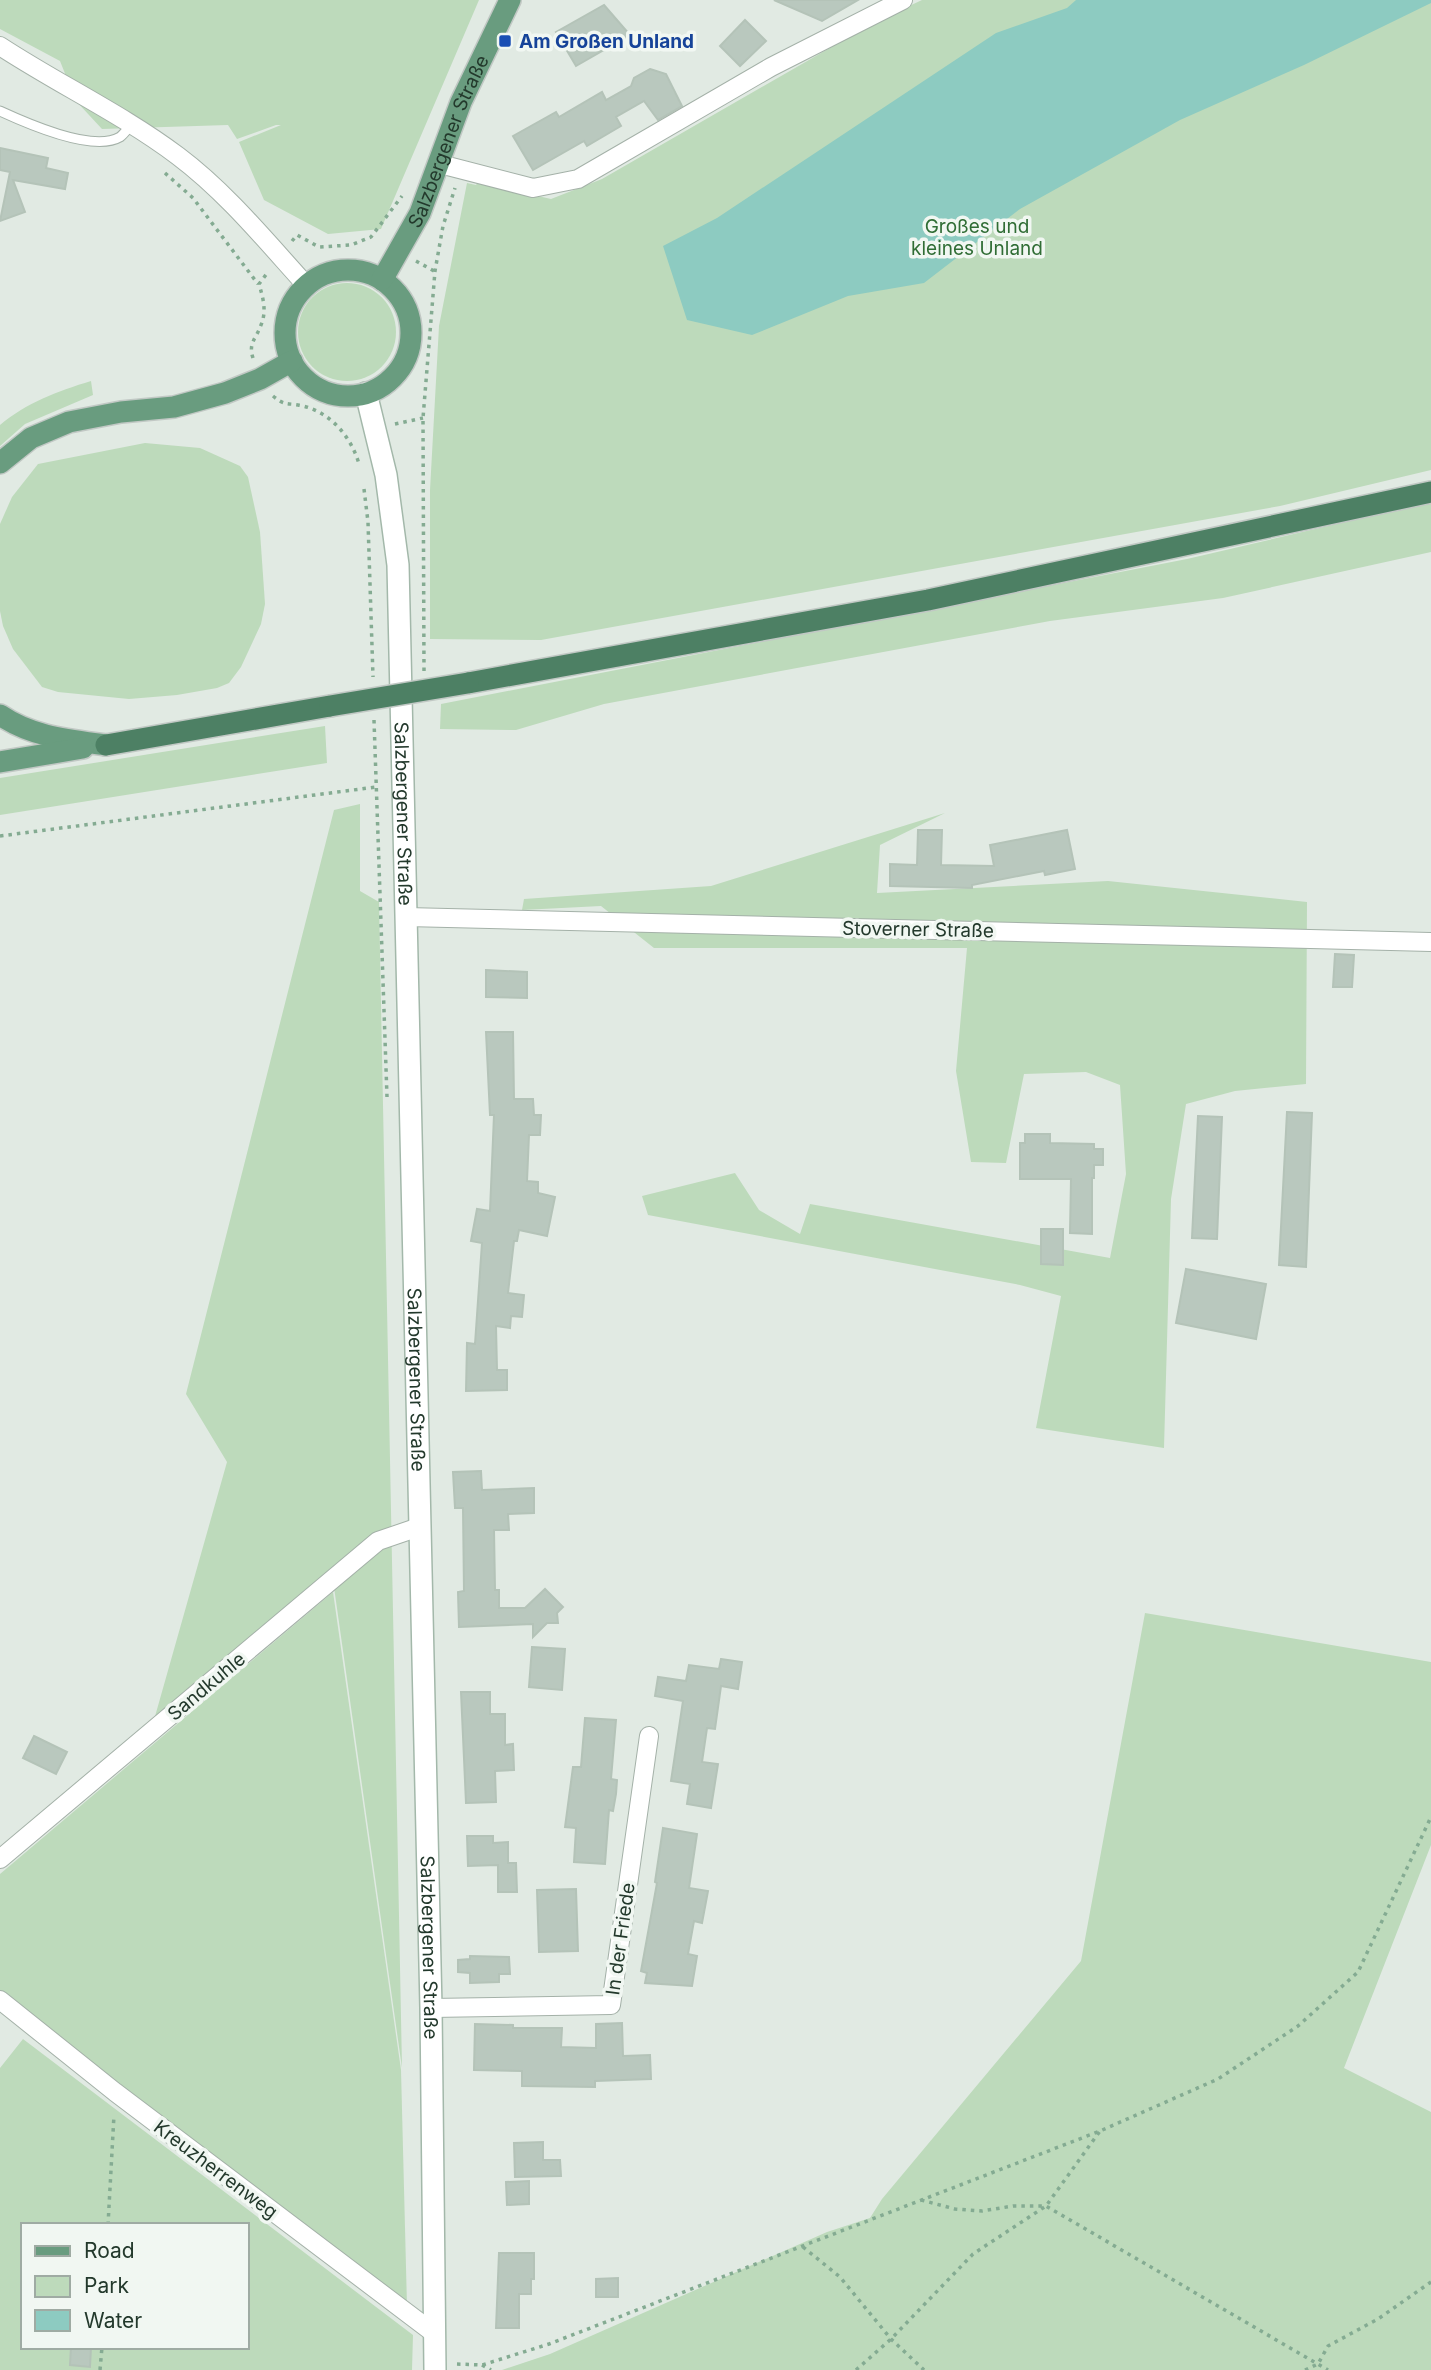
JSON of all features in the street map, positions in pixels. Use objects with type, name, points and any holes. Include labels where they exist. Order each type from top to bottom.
[{"type":"highway","points":[[106,744],[468,683],[928,600],[1431,492]]},
{"type":"main road","name":"Salzbergener Straße","points":[[382,280],[420,212],[461,102],[510,0]]},
{"type":"main road","points":[[335,271],[367,273],[382,280],[399,297],[409,318],[410,342],[402,365],[387,382],[366,393],[349,396],[331,394],[315,387],[302,376],[286,345],[286,321],[295,298],[306,285],[335,271]]},
{"type":"main road","points":[[0,463],[31,438],[69,422],[121,412],[174,407],[225,393],[292,361]]},
{"type":"main road","name":"Salzbergener Straße","points":[[366,393],[386,475],[398,565],[431,2008],[435,2367]]},
{"type":"main road","points":[[0,715],[12,723],[45,735],[106,744]]},
{"type":"main road","points":[[0,762],[106,744]]},
{"type":"street","points":[[440,164],[533,188],[578,178],[771,67],[903,0]]},
{"type":"street","points":[[0,46],[179,156],[215,188],[306,285]]},
{"type":"street","name":"Stoverner Straße","points":[[406,918],[1431,942]]},
{"type":"street","name":"Sandkuhle","points":[[0,1859],[378,1541],[419,1527]]},
{"type":"street","name":"In der Friede","points":[[431,2008],[611,2005],[649,1736]]},
{"type":"street","name":"Kreuzherrenweg","points":[[0,2000],[115,2092],[435,2334]]},
{"type":"lane","points":[[0,111],[67,137],[102,142],[120,137],[131,125]]},
{"type":"path","points":[[161,170],[193,198],[258,284],[265,306],[261,325],[251,342],[251,355],[274,397],[285,405],[299,405],[321,414],[340,428],[354,447],[360,467]]},
{"type":"path","points":[[258,284],[297,235],[319,247],[351,245],[371,237],[400,199],[405,188]]},
{"type":"path","points":[[364,488],[368,522],[373,690]]},
{"type":"path","points":[[374,718],[387,1109]]},
{"type":"path","points":[[0,835],[377,787]]},
{"type":"path","points":[[435,2367],[482,2365],[549,2344],[1100,2131],[1217,2080],[1298,2026],[1358,1972],[1431,1817]]},
{"type":"path","points":[[108,2223],[115,2092]]},
{"type":"path","points":[[856,2370],[891,2339],[973,2254],[1046,2206],[1100,2131]]},
{"type":"path","points":[[919,2200],[982,2211],[1013,2206],[1046,2206],[1328,2370]]},
{"type":"path","points":[[803,2247],[840,2277],[891,2339],[924,2370]]},
{"type":"path","points":[[1304,2370],[1318,2364],[1328,2346],[1378,2319],[1431,2282]]},
{"type":"path","points":[[100,2370],[102,2349]]},
{"type":"path","points":[[482,2365],[491,2370]]},
{"type":"green space","points":[[0,0],[479,0],[381,229],[328,234],[264,200],[239,142],[281,125],[237,139],[228,125],[102,129],[76,101],[60,61],[0,29]]},
{"type":"green space","name":"Großes und kleines Unland","points":[[922,0],[1431,0],[1431,470],[1280,506],[541,640],[430,639],[430,490],[439,326],[467,183],[476,185],[478,182],[551,199],[602,179],[875,22]]},
{"type":"green space","points":[[337,283],[357,283],[382,297],[393,313],[396,332],[393,351],[382,367],[357,381],[337,381],[320,373],[306,359],[298,342],[298,322],[306,305],[320,291]]},
{"type":"green space","points":[[91,381],[93,395],[25,424],[0,446],[0,425],[10,417],[43,398]]},
{"type":"green space","points":[[145,443],[200,448],[240,466],[248,477],[260,532],[265,604],[261,624],[241,667],[229,683],[217,688],[129,699],[58,692],[42,687],[13,649],[3,626],[0,611],[0,524],[12,497],[38,464]]},
{"type":"green space","points":[[1431,502],[1431,552],[1223,598],[1050,621],[604,704],[516,730],[440,729],[441,704],[1187,559]]},
{"type":"green space","points":[[325,726],[327,763],[0,815],[0,778]]},
{"type":"green space","points":[[360,804],[360,891],[379,902],[402,2068],[332,1573],[154,1720],[227,1462],[186,1394],[334,810]]},
{"type":"green space","points":[[945,813],[880,845],[877,893],[1108,881],[1307,902],[1306,1084],[1235,1091],[1186,1104],[1171,1199],[1164,1448],[1036,1428],[1061,1296],[1020,1285],[648,1215],[642,1196],[735,1173],[759,1210],[800,1234],[810,1204],[1110,1258],[1126,1174],[1120,1085],[1086,1072],[1024,1074],[1006,1163],[971,1162],[956,1071],[967,948],[654,948],[601,906],[522,910],[524,899],[711,886]]},
{"type":"green space","points":[[333,1592],[401,2070],[407,2306],[0,1991],[0,1874]]},
{"type":"green space","points":[[1145,1613],[1431,1662],[1431,1845],[1344,2068],[1431,2112],[1431,2370],[502,2370],[550,2354],[827,2232],[870,2218],[882,2199],[1081,1961]]},
{"type":"green space","points":[[23,2039],[413,2335],[412,2370],[0,2370],[0,2068]]},
{"type":"water","points":[[1076,0],[1431,0],[1431,3],[1304,65],[1180,120],[1020,209],[924,283],[848,296],[752,335],[687,320],[663,246],[717,218],[996,33],[1067,8]]},
{"type":"building","points":[[774,0],[858,0],[822,21]]},
{"type":"building","points":[[604,5],[630,35],[576,66],[556,32]]},
{"type":"building","points":[[745,20],[766,41],[740,66],[720,46]]},
{"type":"building","points":[[650,69],[666,74],[682,106],[658,120],[644,101],[616,117],[621,126],[587,146],[584,141],[533,170],[513,136],[556,112],[559,117],[602,92],[606,100],[631,86],[634,78]]},
{"type":"building","points":[[0,148],[48,158],[46,168],[68,173],[65,189],[13,180],[25,212],[0,221],[10,172],[0,170]]},
{"type":"building","points":[[918,830],[942,830],[941,865],[994,866],[990,845],[1067,830],[1075,869],[1045,875],[1044,871],[972,885],[972,888],[890,886],[890,864],[917,865]]},
{"type":"building","points":[[1335,954],[1354,955],[1352,987],[1333,987]]},
{"type":"building","points":[[486,970],[527,972],[527,998],[486,997]]},
{"type":"building","points":[[486,1032],[513,1032],[514,1099],[533,1099],[534,1115],[541,1115],[540,1135],[529,1135],[527,1181],[538,1182],[538,1193],[555,1197],[547,1236],[519,1230],[517,1241],[514,1241],[508,1293],[524,1295],[522,1317],[511,1316],[510,1328],[496,1326],[497,1370],[507,1370],[507,1390],[466,1391],[467,1343],[475,1344],[482,1243],[471,1241],[477,1209],[490,1211],[494,1115],[490,1115]]},
{"type":"building","points":[[1287,1112],[1312,1113],[1306,1267],[1279,1265]]},
{"type":"building","points":[[1198,1116],[1222,1117],[1217,1239],[1192,1238]]},
{"type":"building","points":[[1025,1134],[1050,1134],[1050,1143],[1094,1144],[1094,1149],[1103,1149],[1103,1165],[1094,1165],[1092,1178],[1092,1234],[1070,1233],[1071,1179],[1020,1179],[1020,1143],[1025,1143]]},
{"type":"building","points":[[1041,1229],[1063,1229],[1063,1265],[1041,1264]]},
{"type":"building","points":[[1186,1269],[1266,1284],[1256,1339],[1176,1323]]},
{"type":"building","points":[[481,1471],[482,1490],[534,1488],[534,1513],[508,1514],[509,1530],[494,1530],[495,1590],[499,1590],[499,1608],[525,1608],[545,1589],[563,1607],[557,1613],[558,1623],[547,1623],[533,1637],[533,1624],[459,1627],[458,1592],[464,1591],[463,1508],[455,1508],[453,1472]]},
{"type":"building","points":[[532,1647],[565,1649],[562,1690],[529,1687]]},
{"type":"building","points":[[721,1659],[742,1662],[738,1689],[721,1686],[715,1729],[707,1728],[702,1762],[718,1764],[711,1808],[687,1804],[690,1784],[671,1781],[683,1701],[655,1696],[658,1677],[686,1681],[689,1665],[719,1669]]},
{"type":"building","points":[[461,1692],[490,1692],[490,1714],[505,1714],[505,1745],[513,1744],[514,1770],[495,1771],[496,1802],[466,1803]]},
{"type":"building","points":[[585,1718],[616,1720],[611,1779],[617,1780],[616,1794],[613,1811],[609,1810],[605,1864],[574,1862],[576,1828],[565,1827],[573,1767],[581,1767]]},
{"type":"building","points":[[34,1736],[67,1752],[56,1774],[23,1758]]},
{"type":"building","points":[[663,1828],[697,1834],[689,1888],[708,1891],[702,1923],[694,1921],[688,1954],[697,1956],[692,1986],[645,1983],[647,1973],[641,1971],[657,1883]]},
{"type":"building","points":[[467,1836],[493,1836],[493,1843],[508,1842],[508,1863],[516,1863],[517,1892],[498,1892],[498,1865],[468,1866]]},
{"type":"building","points":[[576,1889],[578,1951],[539,1952],[537,1890]]},
{"type":"building","points":[[470,1956],[509,1957],[510,1974],[499,1974],[499,1982],[470,1983],[470,1973],[458,1972],[458,1960],[470,1959]]},
{"type":"building","points":[[622,2023],[623,2056],[650,2055],[651,2079],[595,2081],[595,2087],[522,2086],[522,2071],[474,2070],[475,2024],[513,2025],[513,2028],[562,2028],[561,2047],[596,2048],[596,2024]]},
{"type":"building","points":[[543,2142],[543,2160],[560,2160],[561,2176],[515,2177],[514,2143]]},
{"type":"building","points":[[529,2181],[529,2204],[507,2205],[506,2182]]},
{"type":"building","points":[[499,2253],[534,2253],[531,2294],[519,2294],[519,2328],[496,2328]]},
{"type":"building","points":[[618,2278],[618,2297],[596,2297],[596,2279]]},
{"type":"building","points":[[71,2349],[91,2349],[90,2367],[70,2365]]},
{"type":"place","name":"Am Großen Unland","points":[[505,41]]}]
